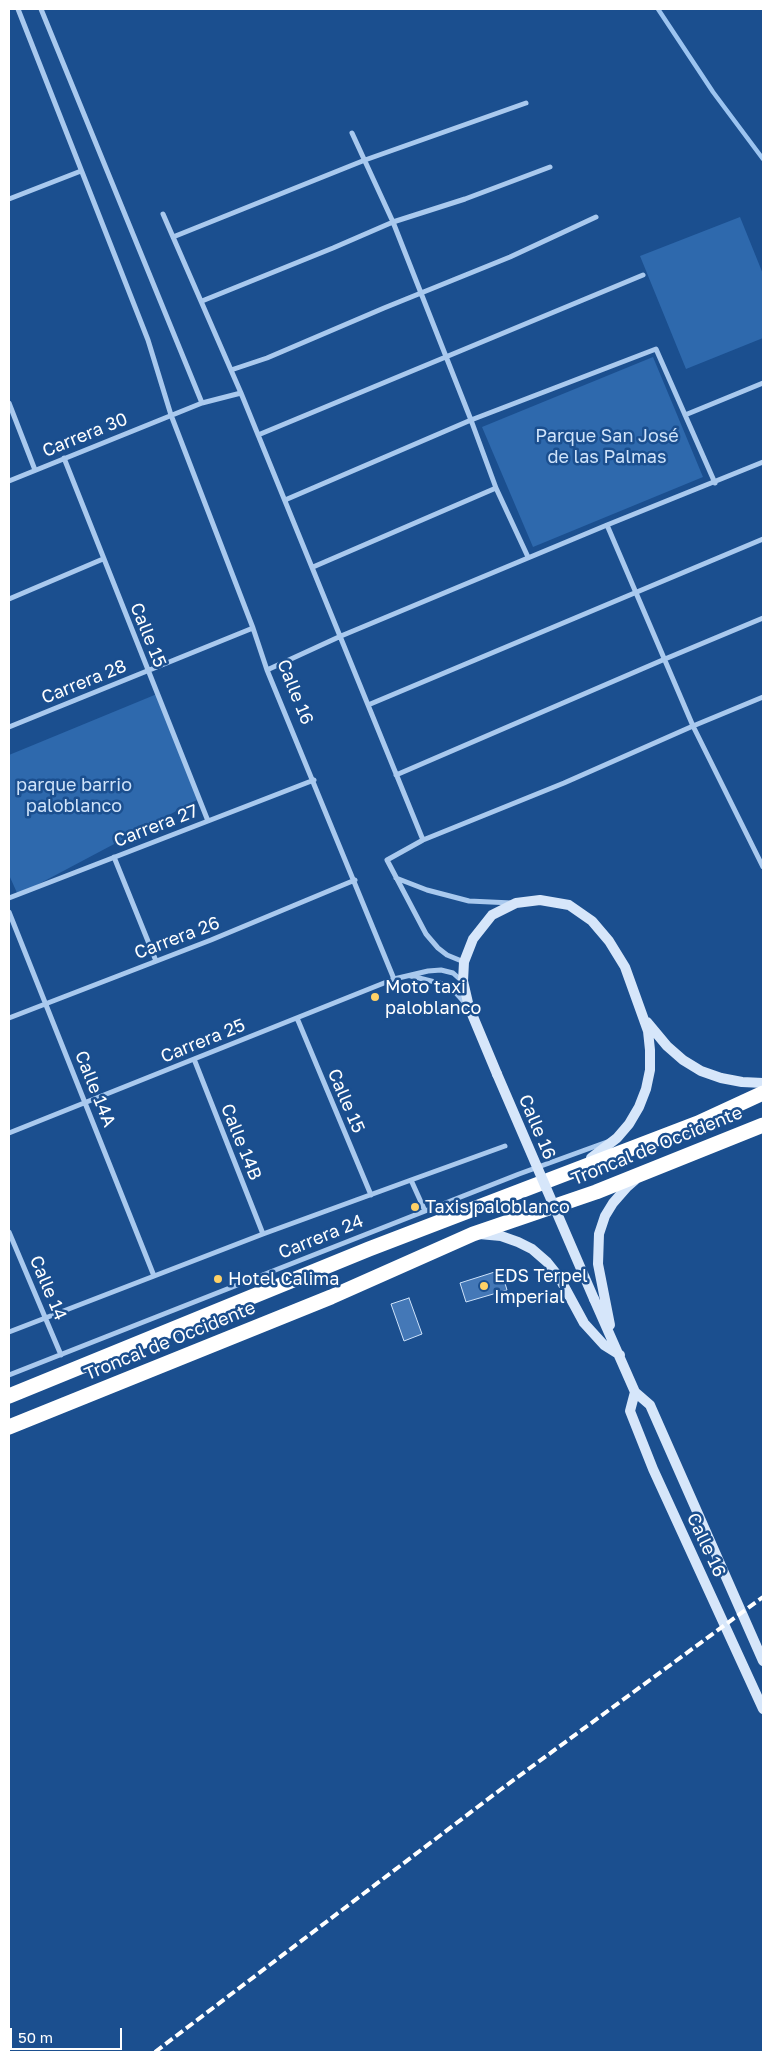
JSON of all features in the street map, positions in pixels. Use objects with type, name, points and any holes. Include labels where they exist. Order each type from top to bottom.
[{"type":"highway","name":"Troncal de Occidente","points":[[9,1396],[360,1253],[698,1123],[763,1094]]},
{"type":"highway","name":"Troncal de Occidente","points":[[9,1427],[331,1297],[473,1234],[596,1192],[763,1124]]},
{"type":"street","name":"Calle 16","points":[[18,9],[148,340],[171,415],[253,628],[267,670],[314,780],[394,979]]},
{"type":"street","points":[[41,9],[202,403]]},
{"type":"street","points":[[173,237],[365,160],[526,103]]},
{"type":"street","points":[[352,133],[393,222],[423,294],[496,488],[528,557]]},
{"type":"street","points":[[202,301],[393,222],[465,199],[550,168]]},
{"type":"street","points":[[9,200],[81,171]]},
{"type":"street","points":[[163,214],[286,500],[423,840]]},
{"type":"street","points":[[231,370],[267,358],[384,308],[423,294],[510,257],[596,217]]},
{"type":"street","points":[[258,434],[643,275]]},
{"type":"street","points":[[286,500],[471,420],[656,349],[715,483]]},
{"type":"street","points":[[685,415],[763,382]]},
{"type":"street","name":"Carrera 30","points":[[9,481],[202,403],[241,393]]},
{"type":"street","points":[[9,403],[35,470]]},
{"type":"street","name":"Calle 15","points":[[64,458],[208,821]]},
{"type":"street","points":[[267,670],[341,636],[528,557],[763,462]]},
{"type":"street","points":[[313,567],[496,488]]},
{"type":"street","points":[[606,525],[693,726],[763,867]]},
{"type":"street","points":[[368,705],[763,539]]},
{"type":"street","points":[[9,598],[103,559]]},
{"type":"street","points":[[396,775],[763,618]]},
{"type":"street","name":"Carrera 28","points":[[9,727],[253,628]]},
{"type":"street","points":[[464,962],[447,956],[432,941],[412,910],[388,860],[423,840],[564,783],[763,697]]},
{"type":"street","name":"Carrera 27","points":[[9,898],[314,780]]},
{"type":"street","points":[[114,857],[156,961]]},
{"type":"street","points":[[396,878],[428,890],[469,901],[516,903]]},
{"type":"street","name":"Carrera 26","points":[[9,1018],[156,961],[355,880]]},
{"type":"street","name":"Calle 16","points":[[641,1012],[624,968],[609,941],[592,921],[570,905],[540,900],[516,903],[492,915],[473,939],[464,962],[463,981],[469,1007],[496,1074],[636,1392],[650,1406],[763,1661]]},
{"type":"street","name":"Calle 14A","points":[[9,912],[154,1276]]},
{"type":"street","name":"Carrera 25","points":[[9,1133],[394,979],[441,970],[453,973],[463,981]]},
{"type":"street","points":[[408,976],[443,984],[456,993],[469,1007]]},
{"type":"street","points":[[641,1012],[652,1030],[667,1046],[683,1060],[701,1071],[721,1078],[763,1083]]},
{"type":"street","points":[[571,1171],[601,1152],[617,1138],[629,1124],[639,1107],[646,1089],[650,1070],[648,1031],[641,1012]]},
{"type":"street","name":"Calle 15","points":[[296,1018],[371,1195]]},
{"type":"street","name":"Calle 14B","points":[[194,1059],[263,1234]]},
{"type":"street","name":"Carrera 24","points":[[9,1375],[425,1211],[617,1138]]},
{"type":"street","points":[[9,1332],[263,1234],[505,1146]]},
{"type":"street","points":[[614,1343],[598,1264],[599,1234],[605,1216],[613,1203],[627,1186],[648,1170]]},
{"type":"street","points":[[411,1180],[425,1211]]},
{"type":"street","name":"Calle 14","points":[[9,1232],[60,1355]]},
{"type":"street","points":[[473,1234],[501,1236],[532,1249],[547,1262],[559,1277],[584,1323],[604,1345],[621,1356]]},
{"type":"street","name":"Calle 16","points":[[636,1392],[630,1411],[653,1469],[763,1709]]},
{"type":"green space","points":[[740,217],[763,274],[763,338],[686,369],[640,256]]},
{"type":"green space","name":"Parque San José de las Palmas","points":[[653,357],[703,477],[533,547],[482,427]]},
{"type":"green space","name":"parque barrio paloblanco","points":[[157,694],[199,799],[18,895],[9,875],[9,755]]},
{"type":"building","name":"EDS Terpel Imperial","points":[[501,1270],[507,1290],[466,1302],[460,1283]]},
{"type":"building","points":[[409,1298],[422,1334],[404,1341],[391,1304]]},
{"type":"waterway","points":[[658,9],[713,92],[763,159]]},
{"type":"railway","points":[[155,2052],[500,1790],[763,1597]]},
{"type":"place","name":"Moto taxi paloblanco","points":[[375,997]]},
{"type":"place","name":"Taxis paloblanco","points":[[415,1207]]},
{"type":"place","name":"Hotel Calima","points":[[218,1279]]},
{"type":"place","name":"EDS Terpel Imperial","points":[[484,1286]]}]
